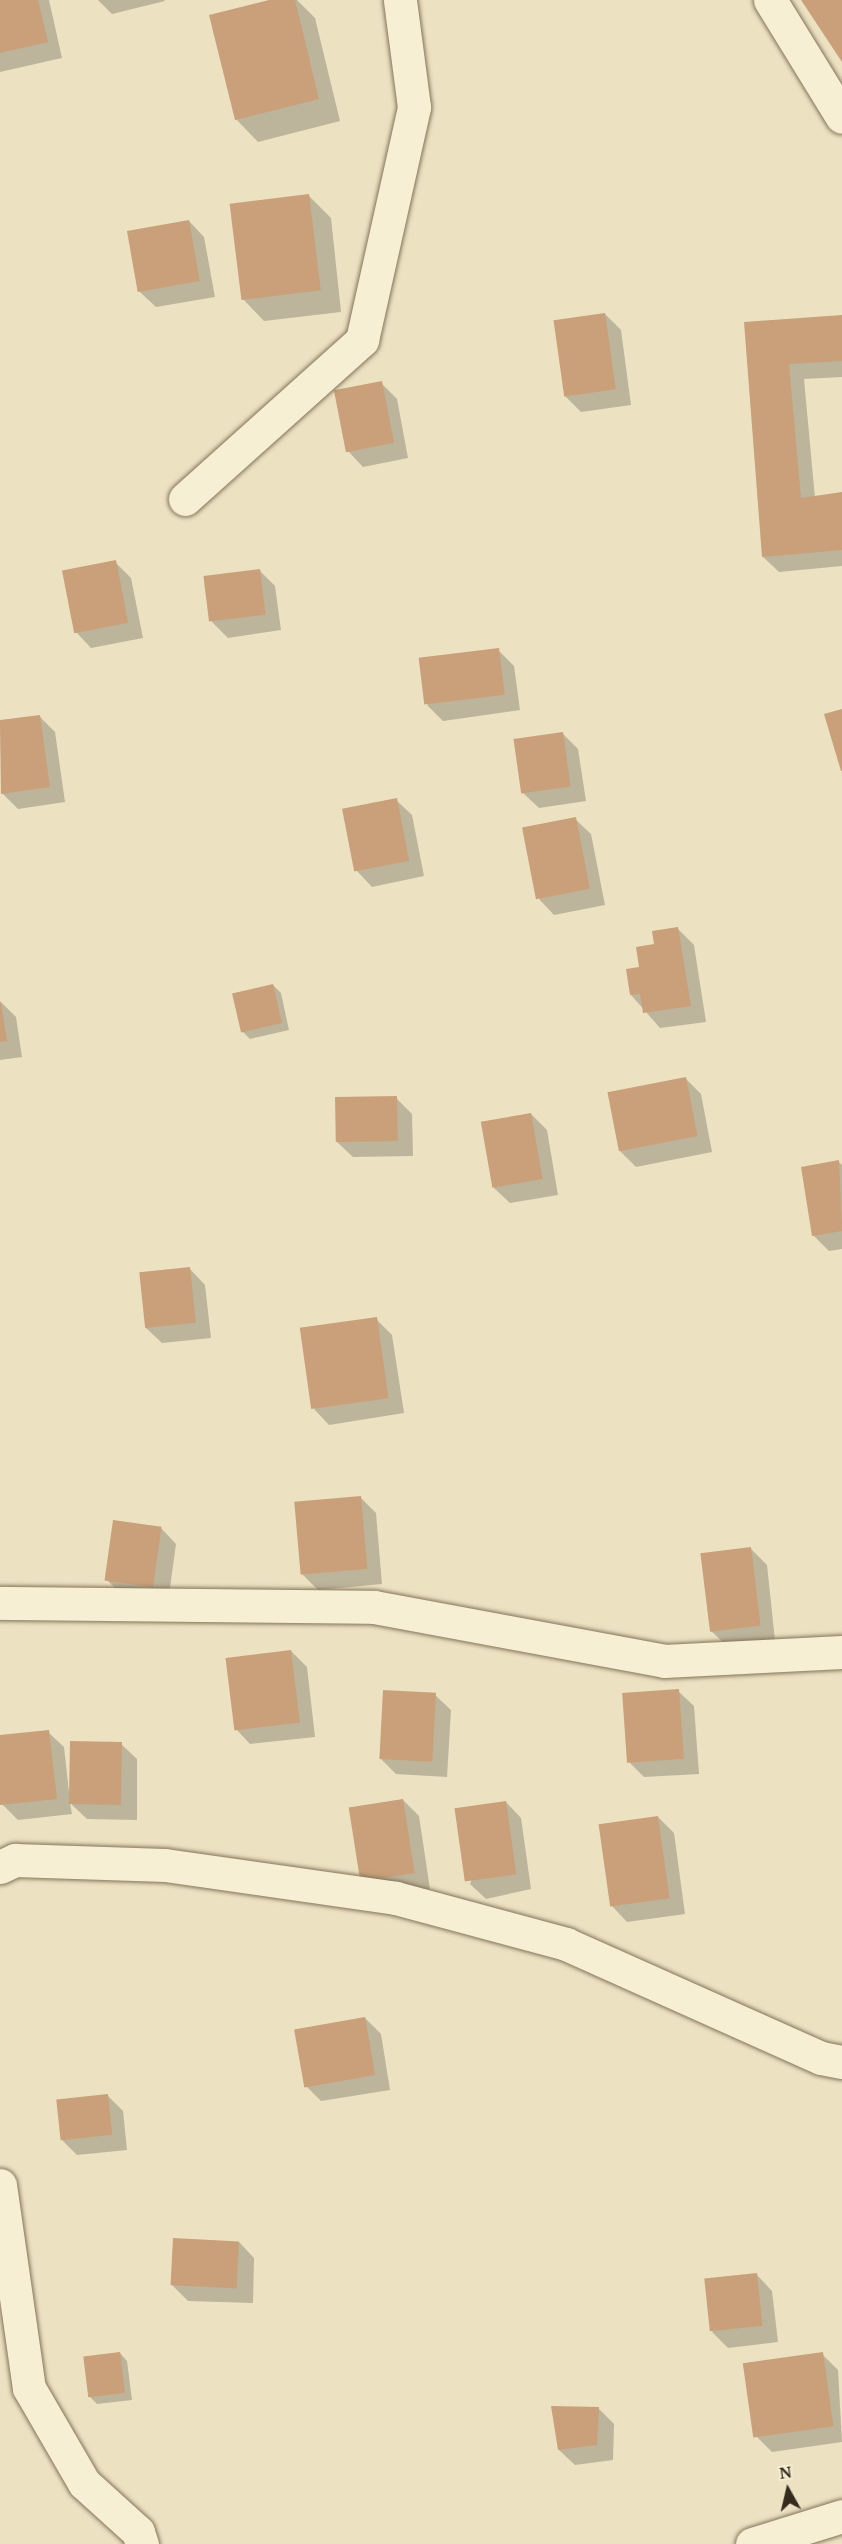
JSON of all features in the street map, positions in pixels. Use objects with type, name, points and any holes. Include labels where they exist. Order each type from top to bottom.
[{"type":"street","points":[[185,499],[362,340],[414,107],[400,0]]},
{"type":"street","points":[[770,0],[842,117]]},
{"type":"street","points":[[0,1603],[375,1607],[664,1661],[842,1652]]},
{"type":"street","points":[[0,1867],[15,1860],[165,1865],[396,1898],[566,1944],[821,2058],[842,2062]]},
{"type":"street","points":[[0,2185],[28,2388],[84,2483],[138,2532],[142,2544]]},
{"type":"street","points":[[752,2544],[842,2516]]},
{"type":"building","points":[[0,0],[38,0],[48,42],[0,53]]},
{"type":"building","points":[[269,0],[295,0],[319,99],[235,120],[209,15]]},
{"type":"building","points":[[801,0],[842,0],[842,62]]},
{"type":"building","points":[[309,194],[321,290],[241,300],[230,204]]},
{"type":"building","points":[[189,220],[200,281],[138,292],[127,231]]},
{"type":"building","points":[[605,313],[616,389],[564,396],[554,320]]},
{"type":"building","points":[[842,315],[842,361],[789,364],[801,498],[842,492],[842,550],[762,557],[744,322]]},
{"type":"building","points":[[382,381],[394,443],[346,452],[334,390]]},
{"type":"building","points":[[116,560],[128,623],[74,633],[62,570]]},
{"type":"building","points":[[260,569],[266,615],[209,622],[203,576]]},
{"type":"building","points":[[499,648],[505,695],[424,705],[419,658]]},
{"type":"building","points":[[842,709],[842,771],[841,771],[824,714]]},
{"type":"building","points":[[40,715],[50,787],[1,794],[0,720]]},
{"type":"building","points":[[563,732],[571,786],[521,793],[513,739]]},
{"type":"building","points":[[397,798],[409,861],[354,872],[342,809]]},
{"type":"building","points":[[576,817],[590,889],[536,899],[522,827]]},
{"type":"building","points":[[678,927],[691,1006],[643,1013],[640,994],[630,995],[626,969],[639,967],[636,947],[654,944],[652,931]]},
{"type":"building","points":[[273,984],[282,1023],[241,1032],[232,993]]},
{"type":"building","points":[[0,1004],[7,1041],[0,1042]]},
{"type":"building","points":[[686,1077],[697,1136],[619,1151],[607,1092]]},
{"type":"building","points":[[397,1096],[398,1141],[336,1142],[335,1097]]},
{"type":"building","points":[[531,1113],[543,1179],[492,1188],[481,1122]]},
{"type":"building","points":[[839,1160],[842,1231],[812,1236],[801,1167]]},
{"type":"building","points":[[190,1267],[196,1323],[145,1328],[139,1272]]},
{"type":"building","points":[[377,1317],[388,1398],[311,1409],[300,1328]]},
{"type":"building","points":[[361,1496],[367,1569],[301,1575],[294,1502]]},
{"type":"building","points":[[113,1520],[162,1527],[153,1587],[105,1580]]},
{"type":"building","points":[[751,1547],[761,1625],[710,1632],[700,1553]]},
{"type":"building","points":[[291,1650],[300,1722],[234,1730],[225,1658]]},
{"type":"building","points":[[679,1689],[684,1759],[627,1763],[622,1693]]},
{"type":"building","points":[[383,1690],[436,1693],[432,1762],[379,1759]]},
{"type":"building","points":[[49,1730],[57,1799],[0,1805],[0,1735]]},
{"type":"building","points":[[70,1741],[122,1742],[121,1805],[69,1804]]},
{"type":"building","points":[[403,1799],[415,1873],[360,1882],[349,1808]]},
{"type":"building","points":[[506,1801],[516,1874],[465,1882],[455,1808]]},
{"type":"building","points":[[658,1816],[670,1898],[610,1907],[599,1824]]},
{"type":"building","points":[[365,2017],[375,2075],[304,2088],[294,2030]]},
{"type":"building","points":[[108,2094],[112,2135],[61,2140],[56,2099]]},
{"type":"building","points":[[173,2238],[239,2241],[236,2288],[171,2285]]},
{"type":"building","points":[[757,2273],[763,2326],[710,2331],[704,2279]]},
{"type":"building","points":[[120,2352],[125,2393],[88,2397],[83,2357]]},
{"type":"building","points":[[823,2352],[833,2426],[753,2438],[743,2363]]},
{"type":"building","points":[[551,2406],[599,2407],[597,2445],[558,2450]]}]
